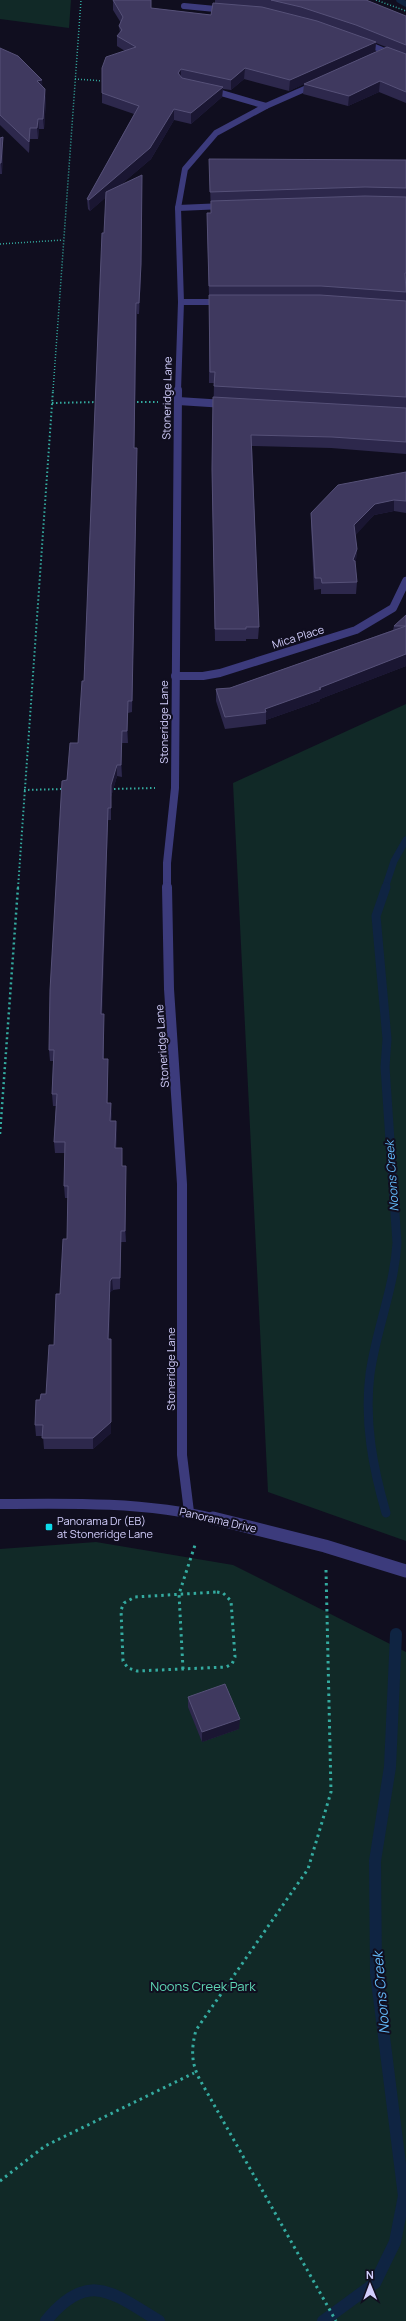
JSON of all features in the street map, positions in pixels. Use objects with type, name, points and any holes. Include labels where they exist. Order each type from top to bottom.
[{"type":"street","points":[[184,6],[234,11]]},
{"type":"street","points":[[359,41],[406,60]]},
{"type":"street","points":[[377,57],[387,52]]},
{"type":"street","name":"Stoneridge Lane","points":[[189,1512],[182,1455],[182,1184],[169,990],[167,864],[175,788],[178,401],[182,302],[178,208],[185,168],[216,133],[266,106],[324,80]]},
{"type":"street","points":[[205,88],[266,106]]},
{"type":"street","points":[[178,208],[233,206]]},
{"type":"street","points":[[182,302],[229,302]]},
{"type":"street","points":[[178,401],[232,404]]},
{"type":"street","name":"Mica Place","points":[[175,676],[203,676],[220,673],[356,630],[393,608],[406,581]]},
{"type":"street","name":"Panorama Drive","points":[[0,1504],[57,1503],[140,1507],[189,1512],[326,1546],[406,1571]]},
{"type":"path","points":[[0,1134],[80,0]]},
{"type":"path","points":[[376,0],[406,12]]},
{"type":"path","points":[[75,79],[105,81]]},
{"type":"path","points":[[0,244],[63,240]]},
{"type":"path","points":[[132,402],[178,401]]},
{"type":"path","points":[[52,403],[100,402]]},
{"type":"path","points":[[108,789],[175,788]]},
{"type":"path","points":[[24,790],[70,789]]},
{"type":"path","points":[[183,1669],[179,1594],[195,1545]]},
{"type":"path","points":[[326,1546],[331,1792],[308,1869],[196,2030],[190,2048],[194,2073],[205,2088],[336,2321]]},
{"type":"path","points":[[217,1592],[229,1597],[231,1601],[235,1657],[232,1664],[226,1667],[131,1670],[123,1660],[121,1610],[124,1603],[135,1597],[179,1594],[217,1592]]},
{"type":"path","points":[[0,2181],[45,2146],[194,2073]]},
{"type":"green space","points":[[0,0],[71,0],[69,28],[0,19]]},
{"type":"green space","points":[[406,704],[406,1541],[268,1492],[233,783]]},
{"type":"green space","name":"Noons Creek Park","points":[[96,1542],[233,1565],[406,1652],[406,2321],[0,2321],[0,1549]]},
{"type":"building","points":[[113,0],[151,0],[151,8],[211,15],[213,3],[262,7],[317,21],[376,42],[290,80],[245,68],[231,80],[181,69],[178,73],[182,78],[223,87],[191,113],[174,109],[150,148],[89,200],[87,199],[139,106],[102,93],[102,68],[106,57],[136,47],[117,36],[122,30],[119,26],[123,17]]},
{"type":"building","points":[[271,0],[366,0],[406,16],[406,45],[356,25],[301,7]]},
{"type":"building","points":[[387,47],[406,54],[406,92],[380,81],[349,96],[304,84]]},
{"type":"building","points":[[0,48],[18,56],[42,80],[37,81],[45,89],[43,119],[38,119],[37,128],[30,128],[29,142],[0,115]]},
{"type":"building","points":[[3,137],[1,163],[0,163],[0,138]]},
{"type":"building","points":[[209,159],[406,160],[406,188],[365,187],[210,192]]},
{"type":"building","points":[[142,175],[141,264],[139,303],[136,303],[134,448],[137,448],[132,701],[128,701],[127,731],[122,731],[121,765],[117,765],[111,785],[111,808],[108,808],[101,1014],[104,1014],[103,1059],[108,1059],[107,1103],[111,1103],[110,1121],[116,1121],[115,1148],[122,1148],[122,1166],[126,1166],[125,1231],[121,1231],[120,1278],[112,1278],[110,1281],[108,1339],[111,1339],[111,1422],[93,1438],[42,1438],[43,1425],[35,1425],[36,1400],[40,1400],[41,1394],[46,1394],[49,1345],[54,1345],[56,1294],[60,1294],[63,1239],[67,1239],[68,1186],[64,1186],[65,1142],[54,1142],[57,1094],[52,1094],[54,1050],[49,1050],[50,990],[62,781],[67,780],[70,743],[78,743],[82,681],[84,681],[102,233],[104,233],[106,192]]},
{"type":"building","points":[[365,196],[406,197],[406,292],[321,286],[209,286],[207,213],[211,213],[211,201]]},
{"type":"building","points":[[209,295],[320,295],[406,301],[406,397],[214,386],[215,372],[210,372]]},
{"type":"building","points":[[213,397],[406,408],[406,442],[332,437],[251,435],[259,627],[246,627],[246,629],[215,629],[212,469]]},
{"type":"building","points":[[406,472],[406,501],[394,500],[375,504],[354,525],[357,549],[353,560],[355,561],[357,582],[322,583],[321,578],[315,578],[311,513],[338,485]]},
{"type":"building","points":[[406,615],[406,626],[394,626]]},
{"type":"building","points":[[406,626],[406,654],[319,688],[321,689],[265,709],[266,712],[225,717],[216,689],[230,688]]},
{"type":"building","points":[[225,1684],[240,1719],[202,1732],[188,1697]]},
{"type":"waterway","points":[[399,0],[406,4]]},
{"type":"waterway","name":"Noons Creek","points":[[385,888],[394,861],[406,840]]},
{"type":"waterway","name":"Noons Creek","points":[[386,887],[376,916],[387,1039],[385,1067],[397,1243],[389,1293],[376,1341],[368,1392],[371,1445],[377,1479],[386,1513]]},
{"type":"waterway","name":"Noons Creek","points":[[323,2321],[375,2283],[395,2242],[404,2196],[376,1973],[375,1861],[390,1767],[396,1634]]},
{"type":"waterway","name":"Noons Creek","points":[[46,2321],[61,2305],[75,2295],[88,2291],[101,2291],[114,2295],[159,2321]]},
{"type":"place","name":"Panorama Dr (EB) at Stoneridge Lane","points":[[49,1527]]}]
